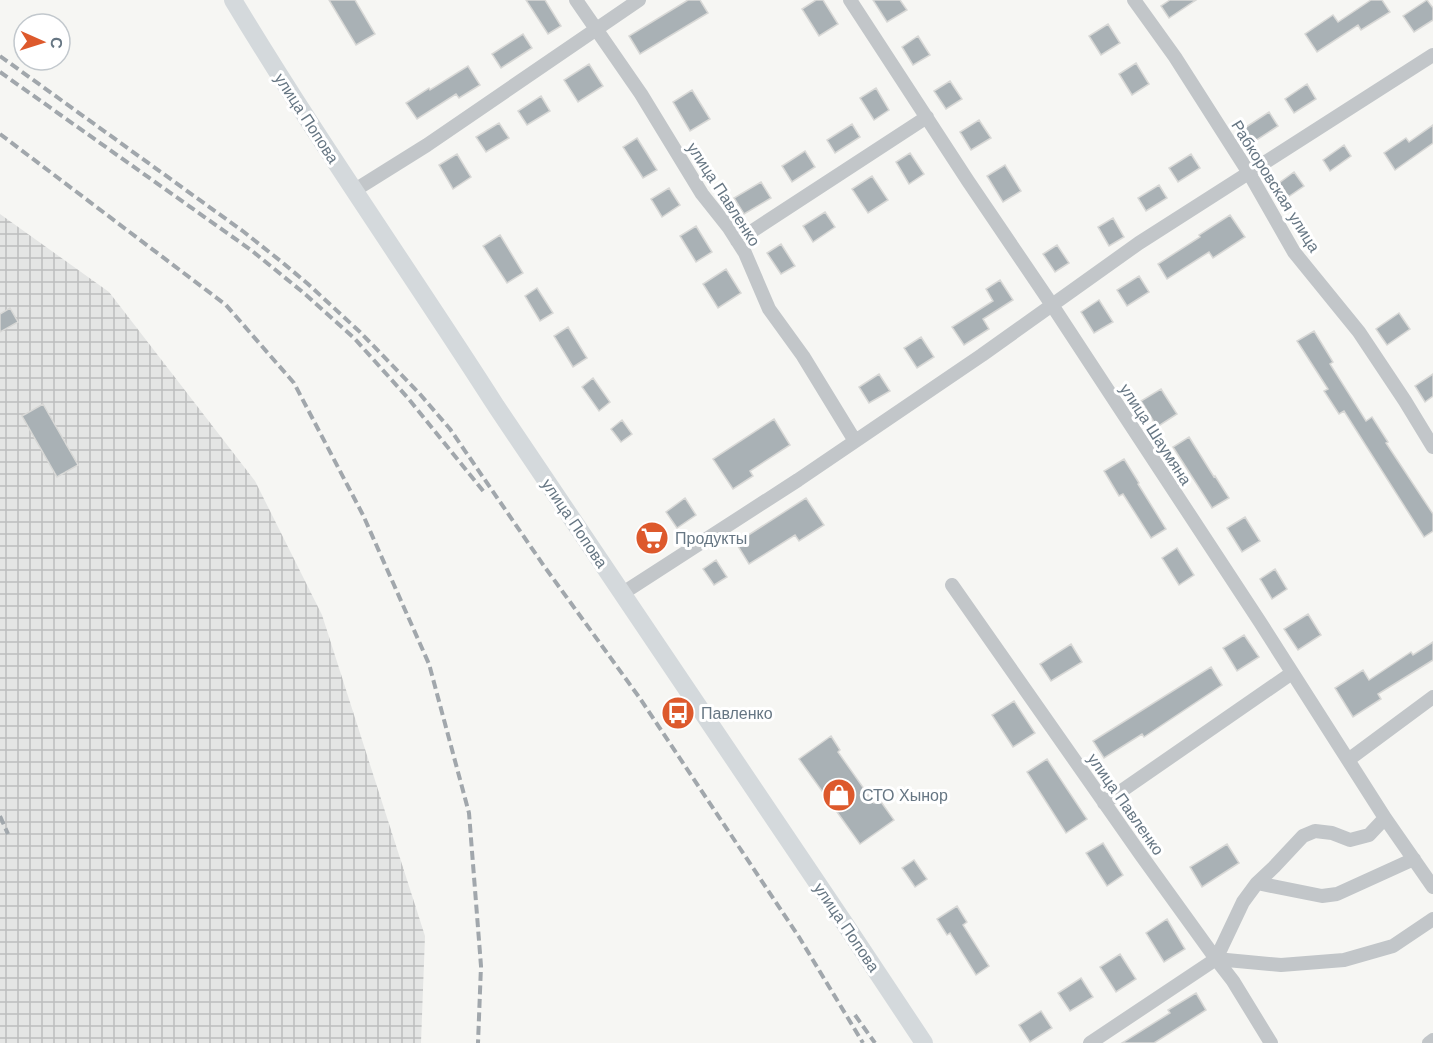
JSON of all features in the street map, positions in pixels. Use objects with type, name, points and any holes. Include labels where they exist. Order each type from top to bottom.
[{"type":"main road","name":"улица Попова","points":[[233,0],[271,63],[446,327],[502,416],[924,1043]]},
{"type":"street","name":"улица Павленко","points":[[576,0],[641,94],[702,194],[745,253],[769,309],[803,356],[855,441]]},
{"type":"street","points":[[355,190],[427,144],[639,0]]},
{"type":"street","name":"улица Шаумяна","points":[[850,0],[1052,305],[1385,818],[1433,887]]},
{"type":"street","name":"Рабкоровская улица","points":[[1134,0],[1175,57],[1249,173],[1294,252],[1359,332],[1433,447]]},
{"type":"street","points":[[622,593],[798,480],[982,355],[1139,243],[1433,55]]},
{"type":"street","points":[[737,241],[927,117]]},
{"type":"street","name":"улица Павленко","points":[[952,585],[1104,803],[1233,981],[1271,1043]]},
{"type":"street","points":[[1104,803],[1292,673]]},
{"type":"street","points":[[1348,760],[1433,697]]},
{"type":"street","points":[[1090,1043],[1216,959],[1243,902],[1257,883],[1303,836],[1316,831],[1332,833],[1350,840],[1370,835],[1385,818]]},
{"type":"street","points":[[1257,883],[1322,896],[1337,894],[1414,859]]},
{"type":"street","points":[[1216,959],[1281,965],[1344,960],[1393,946],[1433,919]]},
{"type":"street","points":[[1429,1043],[1433,1040]]},
{"type":"shaded area","points":[[0,214],[109,292],[255,481],[322,615],[425,936],[421,1043],[0,1043]]},
{"type":"building","points":[[329,0],[355,0],[375,34],[356,45]]},
{"type":"building","points":[[526,0],[545,0],[561,26],[548,34]]},
{"type":"building","points":[[688,0],[700,0],[708,13],[640,54],[629,36]]},
{"type":"building","points":[[816,0],[823,0],[838,24],[819,36],[802,9]]},
{"type":"building","points":[[873,0],[900,0],[907,10],[887,22]]},
{"type":"building","points":[[1170,0],[1196,0],[1169,18],[1161,6]]},
{"type":"building","points":[[1371,0],[1382,0],[1390,12],[1361,30],[1358,25],[1317,52],[1305,34],[1333,15],[1338,22]]},
{"type":"building","points":[[1427,0],[1433,8],[1433,20],[1414,32],[1403,16]]},
{"type":"building","points":[[1108,24],[1120,43],[1101,55],[1089,36]]},
{"type":"building","points":[[523,34],[532,48],[501,68],[492,54]]},
{"type":"building","points":[[918,36],[930,55],[913,65],[902,47]]},
{"type":"building","points":[[1136,63],[1149,84],[1132,95],[1119,74]]},
{"type":"building","points":[[589,64],[603,86],[578,102],[564,80]]},
{"type":"building","points":[[468,66],[480,85],[459,98],[456,94],[417,119],[406,103]]},
{"type":"building","points":[[950,81],[962,99],[946,109],[934,91]]},
{"type":"building","points":[[1307,84],[1316,99],[1294,113],[1285,99]]},
{"type":"building","points":[[876,88],[889,110],[874,120],[860,98]]},
{"type":"building","points":[[692,90],[710,119],[690,131],[673,102]]},
{"type":"building","points":[[541,96],[550,111],[527,125],[518,111]]},
{"type":"building","points":[[1269,112],[1278,126],[1252,143],[1243,129]]},
{"type":"building","points":[[979,120],[991,138],[971,150],[960,132]]},
{"type":"building","points":[[499,123],[509,138],[486,152],[476,137]]},
{"type":"building","points":[[852,124],[860,137],[835,153],[827,140]]},
{"type":"building","points":[[1433,125],[1433,143],[1395,170],[1384,153],[1406,138],[1409,142]]},
{"type":"building","points":[[637,138],[657,170],[643,178],[623,147]]},
{"type":"building","points":[[1344,145],[1351,156],[1330,171],[1323,160]]},
{"type":"building","points":[[805,151],[815,167],[792,182],[782,166]]},
{"type":"building","points":[[910,153],[924,174],[909,184],[896,162]]},
{"type":"building","points":[[457,154],[471,177],[453,189],[439,165]]},
{"type":"building","points":[[1191,154],[1200,168],[1178,182],[1169,168]]},
{"type":"building","points":[[1005,165],[1021,191],[1003,202],[987,176]]},
{"type":"building","points":[[1294,172],[1304,186],[1288,197],[1279,183]]},
{"type":"building","points":[[872,176],[888,200],[868,213],[852,189]]},
{"type":"building","points":[[761,182],[771,198],[744,214],[734,198]]},
{"type":"building","points":[[1159,185],[1167,198],[1146,211],[1138,198]]},
{"type":"building","points":[[669,188],[680,205],[662,217],[651,199]]},
{"type":"building","points":[[825,212],[835,227],[813,242],[803,226]]},
{"type":"building","points":[[1230,215],[1245,237],[1213,258],[1209,252],[1167,279],[1158,264]]},
{"type":"building","points":[[1113,218],[1124,237],[1109,246],[1098,227]]},
{"type":"building","points":[[696,226],[712,252],[696,262],[680,236]]},
{"type":"building","points":[[500,235],[523,273],[507,283],[483,246]]},
{"type":"building","points":[[781,244],[795,266],[781,274],[767,253]]},
{"type":"building","points":[[1057,245],[1069,263],[1055,272],[1043,254]]},
{"type":"building","points":[[726,269],[741,293],[718,308],[703,284]]},
{"type":"building","points":[[1139,276],[1149,292],[1127,306],[1117,290]]},
{"type":"building","points":[[1000,280],[1013,300],[983,319],[989,329],[964,345],[952,327],[993,301],[986,289]]},
{"type":"building","points":[[537,288],[553,313],[540,321],[525,296]]},
{"type":"building","points":[[1099,300],[1113,322],[1094,333],[1081,312]]},
{"type":"building","points":[[10,308],[18,322],[0,332],[0,314]]},
{"type":"building","points":[[1399,313],[1410,329],[1387,345],[1376,329]]},
{"type":"building","points":[[568,327],[587,358],[573,367],[554,336]]},
{"type":"building","points":[[1314,331],[1333,362],[1330,364],[1366,421],[1372,417],[1388,442],[1386,443],[1433,514],[1433,531],[1424,537],[1344,411],[1339,414],[1324,391],[1328,389],[1297,341]]},
{"type":"building","points":[[921,337],[934,357],[917,368],[904,348]]},
{"type":"building","points":[[879,374],[890,391],[869,403],[859,387]]},
{"type":"building","points":[[1433,374],[1433,396],[1425,402],[1415,386]]},
{"type":"building","points":[[593,378],[610,402],[599,411],[582,387]]},
{"type":"building","points":[[1161,389],[1177,414],[1157,427],[1141,401]]},
{"type":"building","points":[[43,404],[78,465],[57,477],[22,416]]},
{"type":"building","points":[[774,419],[790,445],[750,471],[753,476],[733,489],[713,459]]},
{"type":"building","points":[[622,420],[632,434],[621,442],[611,429]]},
{"type":"building","points":[[1189,437],[1229,498],[1212,508],[1173,447]]},
{"type":"building","points":[[1124,459],[1166,529],[1151,538],[1123,494],[1119,496],[1104,471]]},
{"type":"building","points":[[685,498],[696,515],[677,528],[666,512]]},
{"type":"building","points":[[806,498],[824,525],[799,541],[795,535],[749,564],[736,543]]},
{"type":"building","points":[[1245,517],[1260,541],[1242,552],[1227,528]]},
{"type":"building","points":[[1177,548],[1194,575],[1179,585],[1162,558]]},
{"type":"building","points":[[716,560],[727,577],[714,585],[703,569]]},
{"type":"building","points":[[1275,569],[1287,589],[1272,599],[1260,579]]},
{"type":"building","points":[[1308,614],[1321,635],[1298,650],[1284,629]]},
{"type":"building","points":[[1244,635],[1259,657],[1237,671],[1223,648]]},
{"type":"building","points":[[1433,642],[1433,660],[1378,694],[1381,699],[1353,717],[1335,688],[1363,670],[1369,680],[1411,652],[1413,655]]},
{"type":"building","points":[[1071,644],[1082,662],[1051,681],[1040,664]]},
{"type":"building","points":[[1211,667],[1222,685],[1144,737],[1142,734],[1104,758],[1093,741]]},
{"type":"building","points":[[1014,701],[1035,733],[1013,747],[992,715]]},
{"type":"building","points":[[831,736],[840,750],[838,752],[874,803],[879,799],[894,820],[860,844],[799,759]]},
{"type":"building","points":[[1047,759],[1087,819],[1066,833],[1027,772]]},
{"type":"building","points":[[1103,843],[1123,875],[1107,886],[1086,853]]},
{"type":"building","points":[[1227,844],[1239,863],[1202,887],[1190,867]]},
{"type":"building","points":[[914,860],[927,879],[915,887],[902,868]]},
{"type":"building","points":[[957,906],[967,922],[963,925],[989,966],[976,975],[950,933],[947,935],[937,919]]},
{"type":"building","points":[[1167,919],[1185,949],[1164,962],[1146,933]]},
{"type":"building","points":[[1120,954],[1136,979],[1116,992],[1100,967]]},
{"type":"building","points":[[1081,978],[1093,997],[1070,1011],[1058,993]]},
{"type":"building","points":[[1196,993],[1206,1010],[1154,1043],[1122,1043],[1170,1013],[1168,1010]]},
{"type":"building","points":[[1041,1011],[1052,1028],[1030,1042],[1019,1025]]},
{"type":"railway","points":[[0,56],[244,232],[283,263],[360,332],[419,393],[450,429],[544,566],[639,697],[799,937],[863,1043]]},
{"type":"railway","points":[[0,72],[251,250],[305,294],[354,338],[407,397],[484,492]]},
{"type":"railway","points":[[0,134],[226,305],[294,383],[363,515],[429,664],[469,813],[481,966],[478,1043]]},
{"type":"railway","points":[[0,816],[8,834]]},
{"type":"railway","points":[[855,1015],[875,1043]]},
{"type":"place","name":"Продукты","points":[[652,538]]},
{"type":"place","name":"Павленко","points":[[678,713]]},
{"type":"place","name":"СТО Хынор","points":[[839,795]]}]
